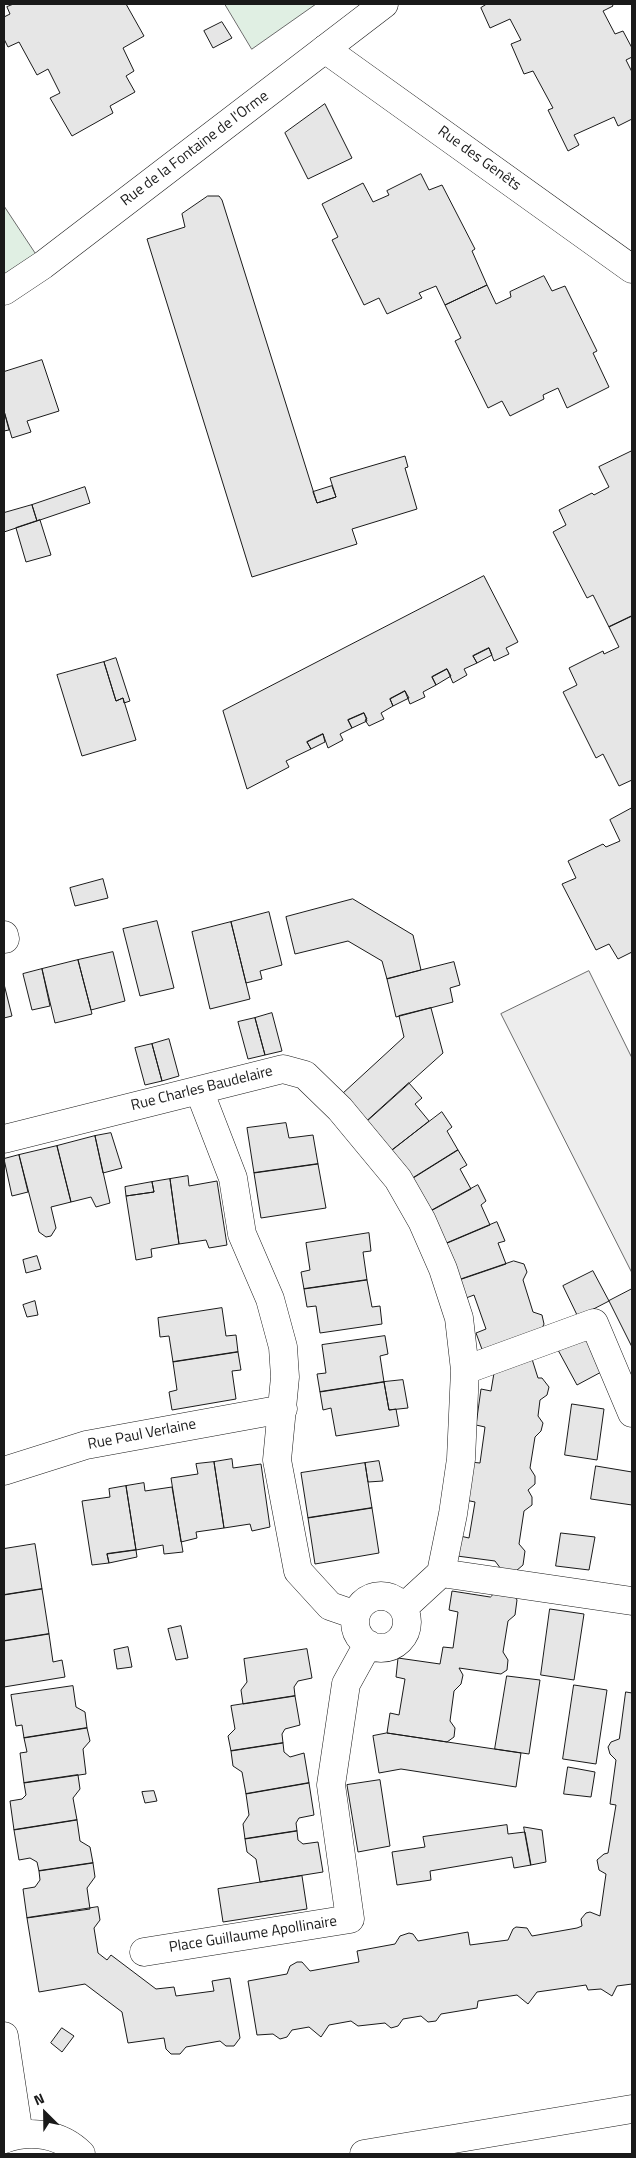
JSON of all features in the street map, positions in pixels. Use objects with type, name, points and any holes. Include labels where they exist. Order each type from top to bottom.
[{"type":"street","name":"Rue de la Fontaine de l'Orme","points":[[4,291],[43,265],[384,4]]},
{"type":"street","name":"Rue des Genêts","points":[[325,49],[632,268]]},
{"type":"street","name":"Rue Charles Baudelaire","points":[[4,1140],[283,1069],[305,1075],[340,1109],[398,1179],[422,1221],[443,1269],[459,1318],[465,1370],[461,1459],[453,1514],[441,1573]]},
{"type":"street","points":[[199,1090],[233,1178],[242,1234],[270,1299],[283,1347],[285,1377],[277,1460],[298,1571],[330,1606],[356,1615]]},
{"type":"street","points":[[465,1370],[594,1323],[632,1413]]},
{"type":"street","name":"Rue Paul Verlaine","points":[[4,1471],[86,1444],[283,1409]]},
{"type":"street","points":[[403,1608],[441,1573],[632,1601]]},
{"type":"street","points":[[382,1596],[397,1602],[403,1608],[408,1625],[405,1634],[400,1640],[385,1648],[368,1644],[357,1632],[356,1615],[366,1602],[382,1596]]},
{"type":"street","name":"Place Guillaume Apollinaire","points":[[144,1952],[350,1918],[331,1785],[346,1684],[368,1644]]},
{"type":"street","points":[[4,2036],[12,2137],[33,2133],[58,2138],[82,2154]]},
{"type":"street","points":[[364,2154],[632,2109]]},
{"type":"green space","points":[[225,4],[316,4],[252,49]]},
{"type":"green space","points":[[4,206],[43,265],[4,291]]},
{"type":"shaded area","points":[[589,971],[632,1058],[632,1273],[501,1014]]},
{"type":"building","points":[[14,4],[126,4],[144,36],[123,48],[134,71],[126,76],[135,92],[110,106],[113,113],[72,136],[50,98],[60,93],[48,69],[37,75],[19,42],[8,47],[4,39],[4,17],[10,14],[7,7]]},
{"type":"building","points":[[487,4],[612,4],[613,6],[603,11],[615,34],[623,31],[632,48],[632,57],[626,60],[632,72],[632,119],[618,126],[614,117],[574,135],[579,145],[568,151],[548,110],[553,108],[533,71],[524,74],[511,44],[521,40],[510,19],[490,28],[481,8]]},
{"type":"building","points":[[222,22],[232,38],[213,48],[204,31]]},
{"type":"building","points":[[325,104],[352,158],[308,179],[285,133]]},
{"type":"building","points":[[421,174],[429,190],[442,185],[475,249],[472,251],[487,285],[445,305],[436,286],[419,293],[422,298],[387,314],[379,298],[364,305],[332,240],[338,237],[322,204],[363,183],[373,202],[389,195],[387,191]]},
{"type":"building","points":[[208,196],[219,196],[222,200],[317,503],[336,497],[330,478],[405,456],[408,467],[405,468],[417,509],[352,529],[357,544],[252,577],[147,239],[185,227],[182,214]]},
{"type":"building","points":[[544,276],[552,291],[565,286],[597,351],[593,353],[609,387],[567,408],[558,388],[543,395],[544,399],[510,416],[502,401],[488,408],[455,341],[461,338],[445,305],[487,285],[496,304],[511,297],[510,292]]},
{"type":"building","points":[[42,360],[59,411],[27,421],[31,432],[12,438],[4,411],[4,372]]},
{"type":"building","points":[[4,411],[9,430],[4,431]]},
{"type":"building","points":[[632,451],[632,616],[609,627],[593,595],[587,598],[553,532],[566,525],[559,510],[592,493],[594,495],[609,487],[599,467]]},
{"type":"building","points":[[332,486],[336,497],[317,503],[313,492]]},
{"type":"building","points":[[85,487],[90,503],[37,521],[32,505]]},
{"type":"building","points":[[32,505],[37,521],[4,532],[4,513]]},
{"type":"building","points":[[40,520],[51,555],[26,562],[16,528]]},
{"type":"building","points":[[484,576],[518,642],[506,648],[509,654],[494,661],[489,648],[473,656],[477,663],[464,669],[467,675],[453,683],[447,669],[432,677],[436,685],[423,692],[425,697],[410,704],[405,691],[390,699],[393,706],[381,713],[384,719],[369,726],[365,720],[367,719],[364,713],[348,720],[352,728],[340,734],[343,740],[328,748],[323,734],[307,742],[311,749],[286,761],[289,767],[247,789],[223,711]]},
{"type":"building","points":[[632,616],[632,780],[619,786],[603,754],[596,758],[563,692],[577,685],[569,668],[603,651],[604,654],[619,647],[609,627]]},
{"type":"building","points":[[489,648],[492,655],[477,663],[473,656]]},
{"type":"building","points":[[116,658],[130,701],[124,703],[123,698],[116,701],[104,662]]},
{"type":"building","points":[[104,662],[116,701],[123,698],[136,740],[82,756],[57,675]]},
{"type":"building","points":[[447,669],[451,676],[436,685],[432,677]]},
{"type":"building","points":[[405,691],[409,698],[393,706],[390,699]]},
{"type":"building","points":[[364,713],[367,721],[352,728],[348,720]]},
{"type":"building","points":[[323,734],[325,742],[311,749],[307,742]]},
{"type":"building","points":[[632,808],[632,952],[618,959],[609,944],[596,950],[562,884],[576,878],[568,861],[603,844],[606,847],[620,841],[610,820]]},
{"type":"building","points":[[103,879],[108,898],[75,906],[70,888]]},
{"type":"building","points":[[353,899],[413,935],[421,970],[387,979],[382,961],[348,941],[295,954],[286,917]]},
{"type":"building","points":[[269,912],[282,965],[260,971],[262,979],[246,983],[231,922]]},
{"type":"building","points":[[157,921],[174,988],[140,996],[123,929]]},
{"type":"building","points":[[231,922],[250,999],[210,1009],[192,932]]},
{"type":"building","points":[[113,952],[125,1001],[91,1010],[78,960]]},
{"type":"building","points":[[78,960],[92,1014],[55,1023],[42,969]]},
{"type":"building","points":[[454,962],[460,985],[450,988],[453,1002],[396,1017],[387,979]]},
{"type":"building","points":[[42,969],[50,1006],[32,1010],[23,974]]},
{"type":"building","points":[[4,984],[12,1016],[4,1018]]},
{"type":"building","points":[[431,1008],[443,1053],[366,1122],[342,1094],[404,1037],[399,1016]]},
{"type":"building","points":[[272,1013],[282,1051],[265,1055],[255,1018]]},
{"type":"building","points":[[255,1018],[265,1055],[248,1059],[238,1022]]},
{"type":"building","points":[[169,1039],[179,1076],[162,1081],[152,1044]]},
{"type":"building","points":[[152,1044],[162,1081],[145,1085],[135,1048]]},
{"type":"building","points":[[409,1083],[422,1098],[415,1104],[429,1121],[391,1151],[366,1122]]},
{"type":"building","points":[[442,1112],[452,1127],[447,1131],[458,1150],[410,1180],[391,1151]]},
{"type":"building","points":[[286,1123],[289,1138],[313,1135],[318,1164],[254,1173],[247,1128]]},
{"type":"building","points":[[111,1133],[122,1168],[103,1173],[95,1136]]},
{"type":"building","points":[[95,1136],[110,1203],[96,1207],[91,1197],[71,1202],[57,1146]]},
{"type":"building","points":[[57,1146],[71,1202],[51,1207],[56,1228],[51,1236],[46,1237],[39,1232],[19,1155]]},
{"type":"building","points":[[458,1150],[467,1165],[460,1169],[471,1189],[429,1212],[410,1180]]},
{"type":"building","points":[[19,1155],[28,1192],[12,1196],[4,1159]]},
{"type":"building","points":[[318,1164],[326,1208],[261,1218],[254,1173]]},
{"type":"building","points":[[188,1176],[189,1186],[217,1181],[227,1245],[209,1248],[206,1240],[179,1244],[170,1179]]},
{"type":"building","points":[[170,1179],[179,1244],[151,1249],[152,1257],[136,1260],[126,1196],[154,1192],[152,1182]]},
{"type":"building","points":[[152,1182],[154,1192],[126,1196],[125,1187]]},
{"type":"building","points":[[478,1185],[486,1201],[481,1205],[490,1225],[445,1244],[429,1212]]},
{"type":"building","points":[[497,1222],[505,1241],[498,1243],[506,1264],[459,1280],[445,1244]]},
{"type":"building","points":[[369,1233],[371,1251],[363,1252],[367,1280],[304,1289],[301,1272],[310,1270],[306,1243]]},
{"type":"building","points":[[37,1256],[41,1269],[26,1273],[23,1260]]},
{"type":"building","points":[[514,1261],[524,1264],[527,1272],[523,1280],[533,1312],[542,1315],[544,1324],[540,1333],[483,1352],[476,1333],[486,1329],[474,1295],[466,1298],[459,1280]]},
{"type":"building","points":[[593,1271],[609,1301],[578,1317],[563,1286]]},
{"type":"building","points":[[367,1280],[372,1307],[380,1306],[382,1324],[320,1333],[316,1306],[307,1307],[304,1289]]},
{"type":"building","points":[[632,1289],[632,1347],[609,1301]]},
{"type":"building","points":[[35,1301],[38,1315],[27,1317],[23,1305]]},
{"type":"building","points":[[222,1308],[226,1336],[236,1335],[238,1352],[173,1362],[169,1336],[160,1337],[158,1318]]},
{"type":"building","points":[[385,1336],[388,1354],[380,1356],[384,1382],[320,1392],[317,1374],[326,1373],[322,1345]]},
{"type":"building","points":[[590,1338],[605,1370],[577,1385],[558,1350]]},
{"type":"building","points":[[238,1352],[241,1370],[232,1371],[236,1399],[172,1410],[169,1392],[177,1390],[173,1362]]},
{"type":"building","points":[[532,1359],[538,1378],[542,1378],[549,1387],[547,1395],[540,1400],[538,1416],[543,1423],[541,1431],[535,1437],[530,1468],[535,1476],[535,1484],[528,1490],[532,1497],[532,1505],[524,1511],[519,1544],[525,1551],[523,1565],[516,1571],[501,1569],[495,1561],[457,1556],[460,1536],[469,1538],[475,1502],[465,1500],[470,1462],[480,1463],[485,1427],[476,1425],[481,1389],[491,1391],[494,1373]]},
{"type":"building","points":[[403,1380],[408,1408],[389,1410],[384,1382]]},
{"type":"building","points":[[384,1382],[389,1410],[396,1409],[399,1426],[336,1436],[331,1408],[323,1410],[320,1392]]},
{"type":"building","points":[[572,1404],[604,1409],[597,1460],[565,1455]]},
{"type":"building","points":[[232,1459],[233,1468],[261,1464],[270,1527],[252,1531],[250,1524],[224,1528],[214,1462]]},
{"type":"building","points":[[379,1461],[383,1481],[368,1482],[365,1463]]},
{"type":"building","points":[[214,1462],[224,1528],[196,1532],[197,1538],[181,1542],[171,1478],[198,1474],[196,1464]]},
{"type":"building","points":[[365,1463],[372,1508],[308,1518],[301,1473]]},
{"type":"building","points":[[596,1466],[632,1472],[632,1505],[591,1499]]},
{"type":"building","points":[[144,1483],[145,1491],[172,1487],[183,1552],[164,1554],[163,1545],[136,1550],[126,1486]]},
{"type":"building","points":[[126,1486],[136,1550],[107,1554],[109,1563],[92,1565],[82,1501],[110,1497],[109,1489]]},
{"type":"building","points":[[372,1508],[379,1553],[315,1564],[308,1518]]},
{"type":"building","points":[[561,1533],[595,1537],[589,1570],[556,1566]]},
{"type":"building","points":[[35,1544],[42,1589],[4,1595],[4,1549]]},
{"type":"building","points":[[136,1550],[137,1557],[109,1563],[107,1554]]},
{"type":"building","points":[[42,1589],[49,1634],[4,1641],[4,1595]]},
{"type":"building","points":[[498,1590],[513,1593],[517,1600],[515,1615],[508,1621],[503,1652],[508,1660],[507,1670],[501,1674],[459,1668],[463,1675],[461,1684],[454,1691],[450,1721],[455,1728],[454,1737],[447,1742],[387,1733],[390,1713],[399,1715],[405,1679],[396,1677],[398,1658],[440,1664],[443,1647],[453,1648],[458,1612],[449,1610],[452,1591],[490,1597]]},
{"type":"building","points":[[550,1609],[584,1614],[574,1680],[541,1675]]},
{"type":"building","points":[[181,1626],[188,1658],[176,1660],[168,1629]]},
{"type":"building","points":[[49,1634],[53,1662],[62,1660],[65,1677],[4,1687],[4,1641]]},
{"type":"building","points":[[128,1647],[132,1667],[117,1669],[114,1650]]},
{"type":"building","points":[[307,1649],[312,1678],[298,1681],[294,1687],[295,1696],[243,1704],[241,1690],[247,1682],[244,1659]]},
{"type":"building","points":[[507,1676],[540,1680],[529,1754],[495,1749]]},
{"type":"building","points":[[574,1685],[607,1690],[596,1764],[563,1759]]},
{"type":"building","points":[[73,1686],[76,1707],[85,1712],[87,1728],[24,1738],[22,1725],[16,1726],[11,1695]]},
{"type":"building","points":[[626,1692],[632,1693],[632,1984],[617,1986],[612,1996],[601,1989],[588,1990],[586,1985],[537,1992],[528,2004],[517,1995],[478,2001],[477,2008],[441,2014],[436,2021],[428,2022],[421,2016],[403,2019],[398,2026],[391,2028],[385,2023],[358,2026],[351,2021],[329,2025],[321,2037],[309,2027],[292,2030],[287,2037],[280,2039],[273,2034],[257,2035],[248,1981],[287,1974],[290,1966],[297,1962],[302,1962],[310,1971],[359,1962],[357,1951],[395,1944],[400,1936],[409,1933],[413,1934],[418,1941],[468,1932],[470,1945],[508,1940],[513,1929],[516,1927],[527,1928],[532,1936],[582,1926],[581,1919],[586,1913],[590,1912],[600,1916],[606,1874],[599,1870],[597,1860],[608,1853],[616,1805],[610,1804],[616,1760],[610,1754],[608,1747],[611,1742],[619,1739]]},
{"type":"building","points":[[295,1696],[300,1725],[285,1729],[282,1734],[283,1743],[231,1751],[228,1736],[235,1729],[231,1706]]},
{"type":"building","points":[[87,1728],[90,1741],[83,1749],[86,1774],[24,1783],[20,1753],[27,1752],[24,1738]]},
{"type":"building","points":[[387,1733],[521,1753],[516,1787],[401,1769],[379,1773],[373,1736]]},
{"type":"building","points":[[283,1743],[284,1752],[290,1757],[304,1753],[309,1783],[246,1794],[242,1772],[233,1766],[231,1751]]},
{"type":"building","points":[[568,1767],[595,1772],[591,1797],[564,1794]]},
{"type":"building","points":[[78,1775],[80,1789],[73,1798],[77,1820],[14,1830],[10,1801],[22,1799],[26,1795],[24,1783]]},
{"type":"building","points":[[380,1780],[390,1846],[358,1852],[347,1785]]},
{"type":"building","points":[[309,1783],[314,1815],[299,1818],[296,1823],[297,1831],[245,1839],[243,1824],[249,1815],[246,1794]]},
{"type":"building","points":[[154,1791],[157,1801],[145,1803],[142,1792]]},
{"type":"building","points":[[77,1820],[80,1841],[90,1847],[93,1863],[39,1871],[37,1862],[30,1858],[19,1860],[14,1830]]},
{"type":"building","points":[[507,1825],[508,1834],[525,1832],[531,1865],[514,1868],[512,1857],[430,1871],[431,1880],[397,1885],[392,1852],[425,1847],[423,1837]]},
{"type":"building","points":[[524,1827],[542,1830],[546,1862],[531,1865]]},
{"type":"building","points":[[297,1831],[298,1840],[303,1844],[318,1842],[323,1872],[260,1882],[256,1859],[247,1852],[245,1839]]},
{"type":"building","points":[[93,1863],[95,1877],[87,1888],[90,1909],[27,1918],[23,1889],[35,1887],[40,1880],[39,1871]]},
{"type":"building","points":[[302,1876],[307,1909],[223,1922],[218,1889]]},
{"type":"building","points":[[98,1907],[100,1920],[94,1928],[98,1953],[107,1960],[111,1955],[156,1989],[174,1987],[176,1996],[214,1991],[212,1981],[230,1978],[240,2038],[234,2046],[226,2046],[220,2041],[186,2047],[180,2054],[171,2054],[166,2049],[164,2038],[128,2043],[122,2012],[85,1984],[39,1992],[27,1918]]},
{"type":"building","points":[[62,2028],[74,2036],[62,2052],[51,2043]]}]
